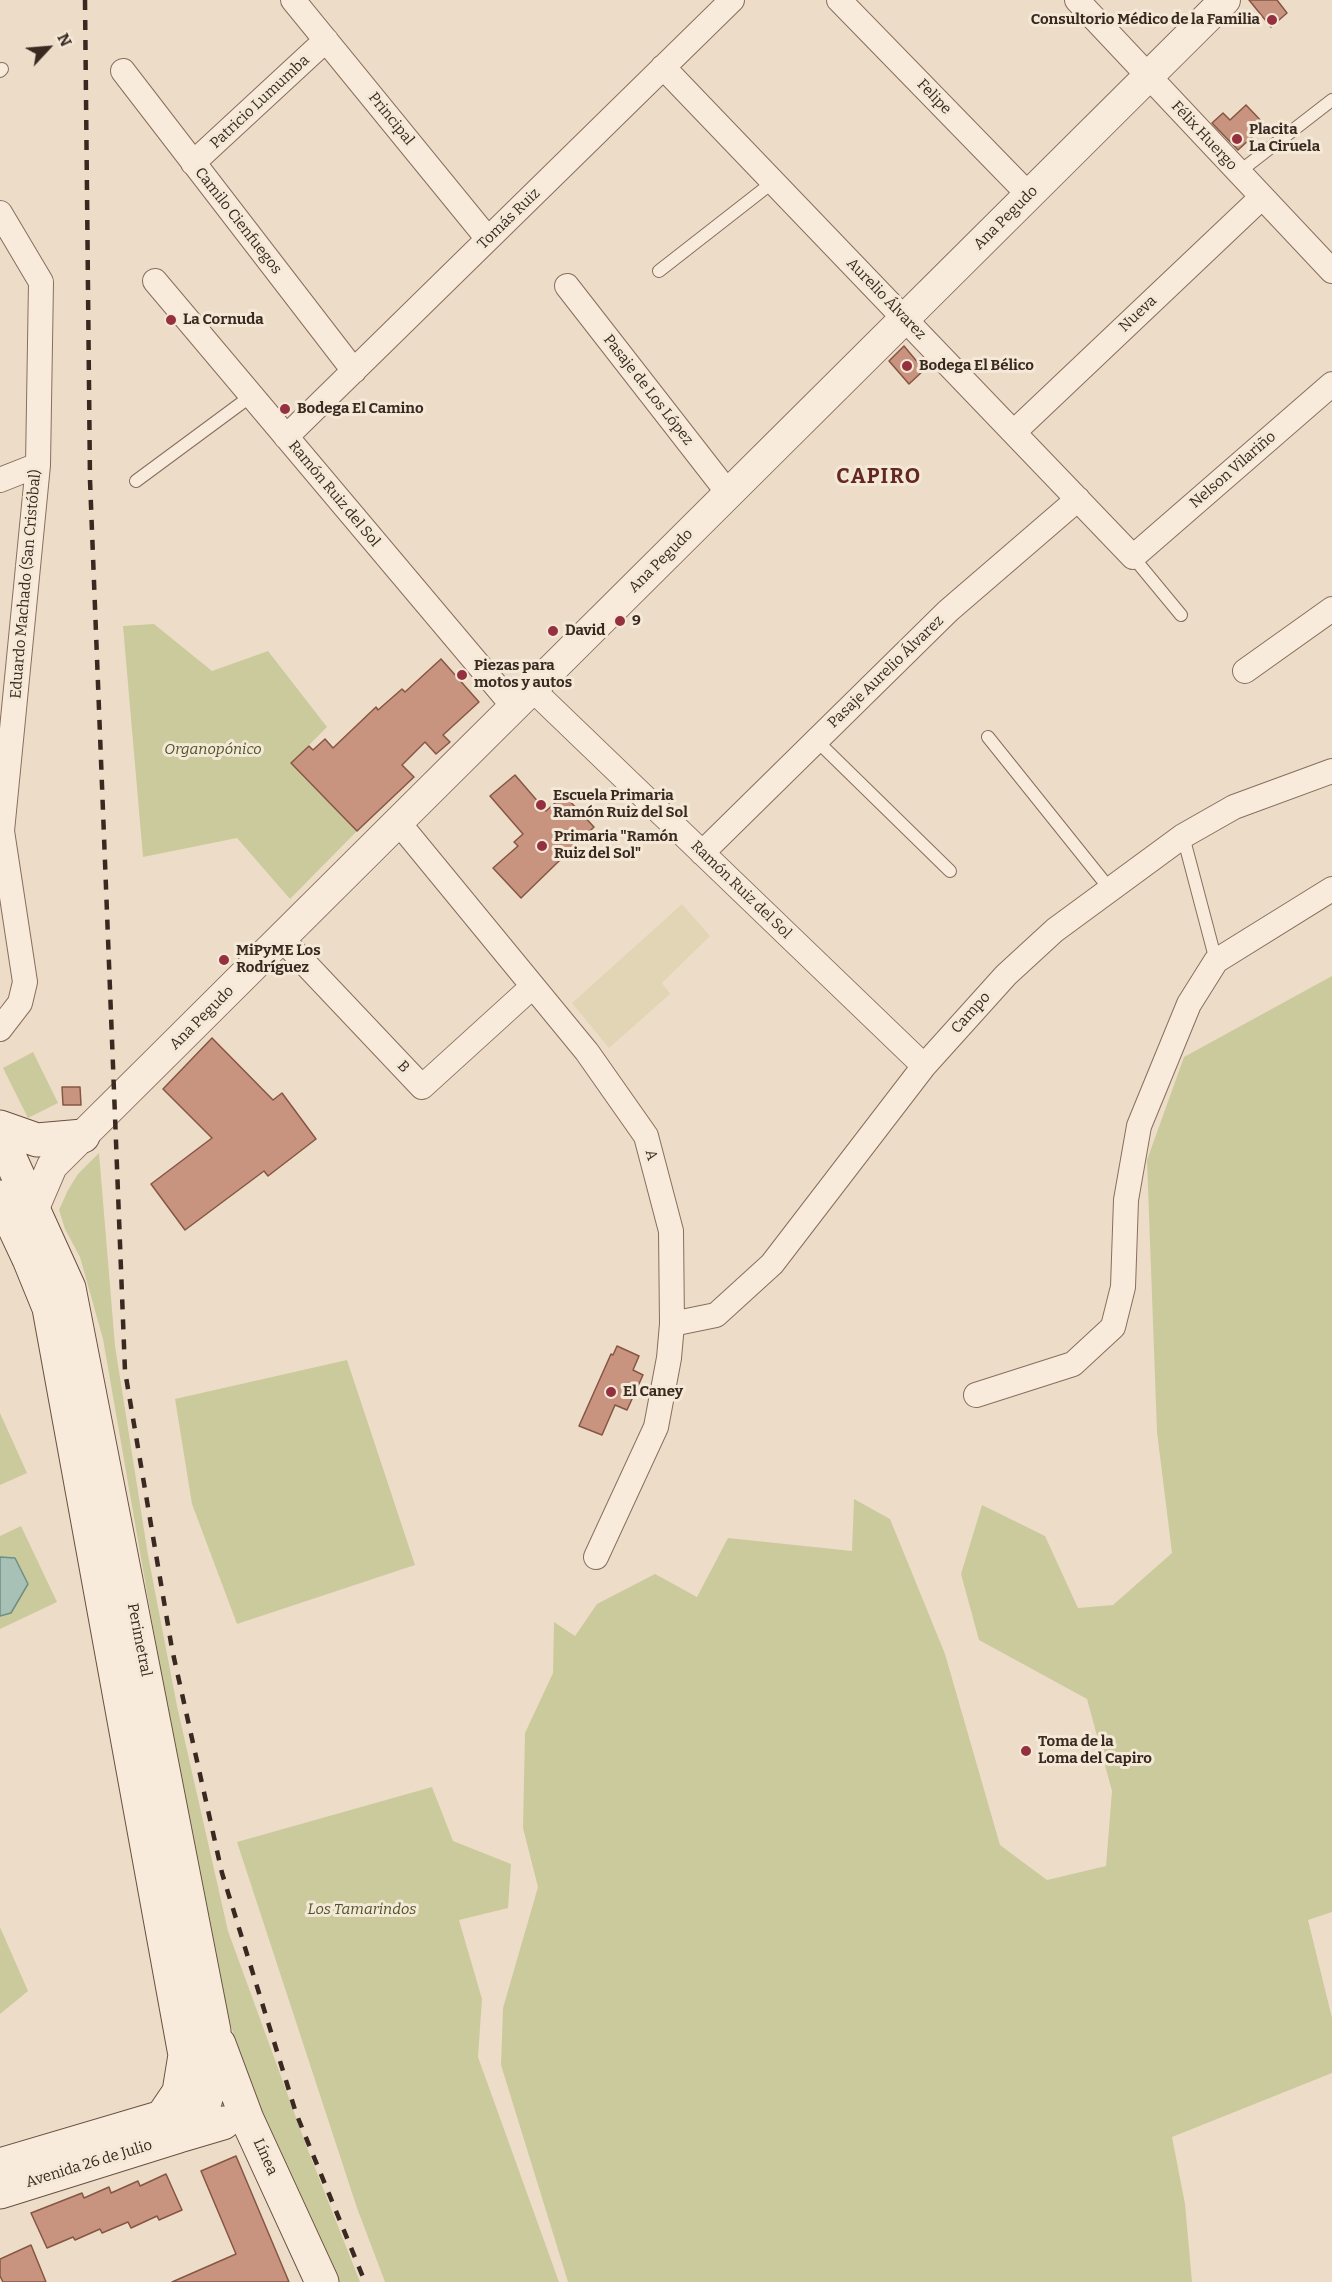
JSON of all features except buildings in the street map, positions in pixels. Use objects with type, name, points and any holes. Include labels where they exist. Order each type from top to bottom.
[{"type":"main road","points":[[0,1126],[37,1140],[83,1136]]},
{"type":"main road","name":"Perimetral","points":[[0,1136],[6,1177],[29,1259],[49,1308],[184,2055],[199,2115]]},
{"type":"main road","name":"Perimetral","points":[[6,1177],[34,1208],[69,1288],[214,2031],[214,2072],[199,2115]]},
{"type":"main road","points":[[29,1259],[34,1208]]},
{"type":"main road","name":"Línea","points":[[214,2031],[199,2115],[269,2166],[318,2281]]},
{"type":"main road","name":"Avenida 26 de Julio","points":[[0,2165],[199,2115]]},
{"type":"main road","name":"Avenida 26 de Julio","points":[[0,2192],[199,2115]]},
{"type":"street","name":"Principal","points":[[293,0],[488,239]]},
{"type":"street","name":"Tomás Ruiz","points":[[286,437],[732,0]]},
{"type":"street","name":"Felipe","points":[[839,0],[1029,195]]},
{"type":"street","name":"Félix Huergo","points":[[1077,0],[1332,271]]},
{"type":"street","name":"Ana Pegudo","points":[[34,1208],[52,1166],[1225,0]]},
{"type":"street","name":"Patricio Lumumba","points":[[193,163],[326,40]]},
{"type":"street","name":"Aurelio Álvarez","points":[[663,67],[1133,557]]},
{"type":"street","name":"Camilo Cienfuegos","points":[[123,71],[354,371]]},
{"type":"street","name":"Nueva","points":[[1014,432],[1262,197]]},
{"type":"street","name":"Eduardo Machado (San Cristóbal)","points":[[0,1029],[20,1003],[25,982],[2,831],[38,465],[41,282],[2,219]]},
{"type":"street","name":"Ramón Ruiz del Sol","points":[[155,281],[286,437],[523,698],[702,854],[924,1066]]},
{"type":"street","name":"Pasaje de Los López","points":[[567,286],[729,494]]},
{"type":"street","name":"Nelson Vilariño","points":[[1133,557],[1332,384]]},
{"type":"street","points":[[0,480],[38,465]]},
{"type":"street","points":[[0,486],[35,498]]},
{"type":"street","name":"Pasaje Aurelio Álvarez","points":[[702,854],[948,611],[1078,499]]},
{"type":"street","points":[[1245,671],[1332,609]]},
{"type":"street","name":"Campo","points":[[672,1324],[716,1315],[772,1264],[924,1066],[1006,975],[1055,930],[1109,888],[1183,836],[1234,807],[1332,771]]},
{"type":"street","name":"A","points":[[398,822],[587,1052],[646,1136],[670,1231],[672,1324],[669,1358],[656,1427],[596,1557]]},
{"type":"street","points":[[976,1395],[1073,1364],[1113,1327],[1123,1287],[1126,1200],[1139,1126],[1189,1004],[1216,961],[1332,889]]},
{"type":"street","name":"B","points":[[281,938],[422,1087],[532,987]]},
{"type":"street","points":[[6,1177],[52,1166]]},
{"type":"lane","points":[[1239,172],[1332,100]]},
{"type":"lane","points":[[659,271],[773,182]]},
{"type":"lane","points":[[136,481],[251,396]]},
{"type":"lane","points":[[1133,557],[1181,615]]},
{"type":"lane","points":[[988,737],[1109,888]]},
{"type":"lane","points":[[816,740],[950,871]]},
{"type":"lane","points":[[1183,836],[1216,961]]},
{"type":"shaded area","points":[[682,904],[710,936],[662,983],[670,994],[609,1048],[572,1003]]},
{"type":"shaded area","points":[[0,1557],[15,1558],[28,1584],[11,1613],[0,1616]]},
{"type":"green space","name":"Organopónico","points":[[154,624],[212,671],[268,651],[327,727],[291,763],[357,831],[290,899],[237,838],[143,857],[123,626]]},
{"type":"green space","points":[[1332,976],[1332,1912],[1308,1920],[1332,2018],[1332,2073],[1172,2137],[1185,2204],[1192,2282],[568,2282],[501,2065],[503,2008],[538,1887],[523,1828],[525,1733],[553,1673],[554,1622],[575,1636],[597,1604],[655,1574],[697,1597],[728,1538],[852,1551],[854,1499],[890,1519],[945,1654],[1000,1845],[1047,1880],[1106,1866],[1112,1791],[1087,1699],[979,1640],[961,1574],[982,1505],[1045,1536],[1078,1608],[1113,1605],[1172,1553],[1157,1432],[1147,1160],[1184,1057]]},
{"type":"green space","points":[[33,1052],[58,1103],[28,1118],[3,1068]]},
{"type":"green space","points":[[99,1153],[115,1346],[148,1555],[177,1706],[228,1931],[306,2145],[360,2282],[338,2282],[249,2082],[212,1967],[103,1339],[80,1257],[65,1229],[59,1210],[78,1174]]},
{"type":"green space","points":[[347,1360],[415,1565],[237,1624],[192,1504],[175,1399]]},
{"type":"green space","points":[[0,1413],[27,1473],[0,1485]]},
{"type":"green space","points":[[21,1526],[57,1602],[0,1629],[0,1536]]},
{"type":"green space","name":"Los Tamarindos","points":[[432,1787],[453,1841],[511,1864],[508,1908],[459,1920],[482,1999],[478,2057],[559,2282],[385,2282],[357,2208],[237,1842]]},
{"type":"green space","points":[[0,1927],[28,1991],[0,2014]]},
{"type":"railway","points":[[85,0],[90,480],[125,1371],[172,1649],[222,1873],[296,2113],[365,2282]]},
{"type":"place","name":"Consultorio Médico de la Familia","points":[[1272,20]]},
{"type":"place","name":"Placita La Ciruela","points":[[1237,139]]},
{"type":"place","name":"La Cornuda","points":[[171,320]]},
{"type":"place","name":"Bodega El Bélico","points":[[907,366]]},
{"type":"place","name":"Bodega El Camino","points":[[285,409]]},
{"type":"place","name":"9","points":[[620,621]]},
{"type":"place","name":"David","points":[[553,631]]},
{"type":"place","name":"Piezas para motos y autos","points":[[462,675]]},
{"type":"place","name":"Escuela Primaria Ramón Ruiz del Sol","points":[[541,805]]},
{"type":"place","name":"Primaria \"Ramón Ruiz del Sol\"","points":[[542,846]]},
{"type":"place","name":"MiPyME Los Rodríguez","points":[[224,960]]},
{"type":"place","name":"El Caney","points":[[611,1392]]},
{"type":"place","name":"Toma de la Loma del Capiro","points":[[1026,1751]]},
{"type":"district","name":"CAPIRO","points":[[879,477]]}]
